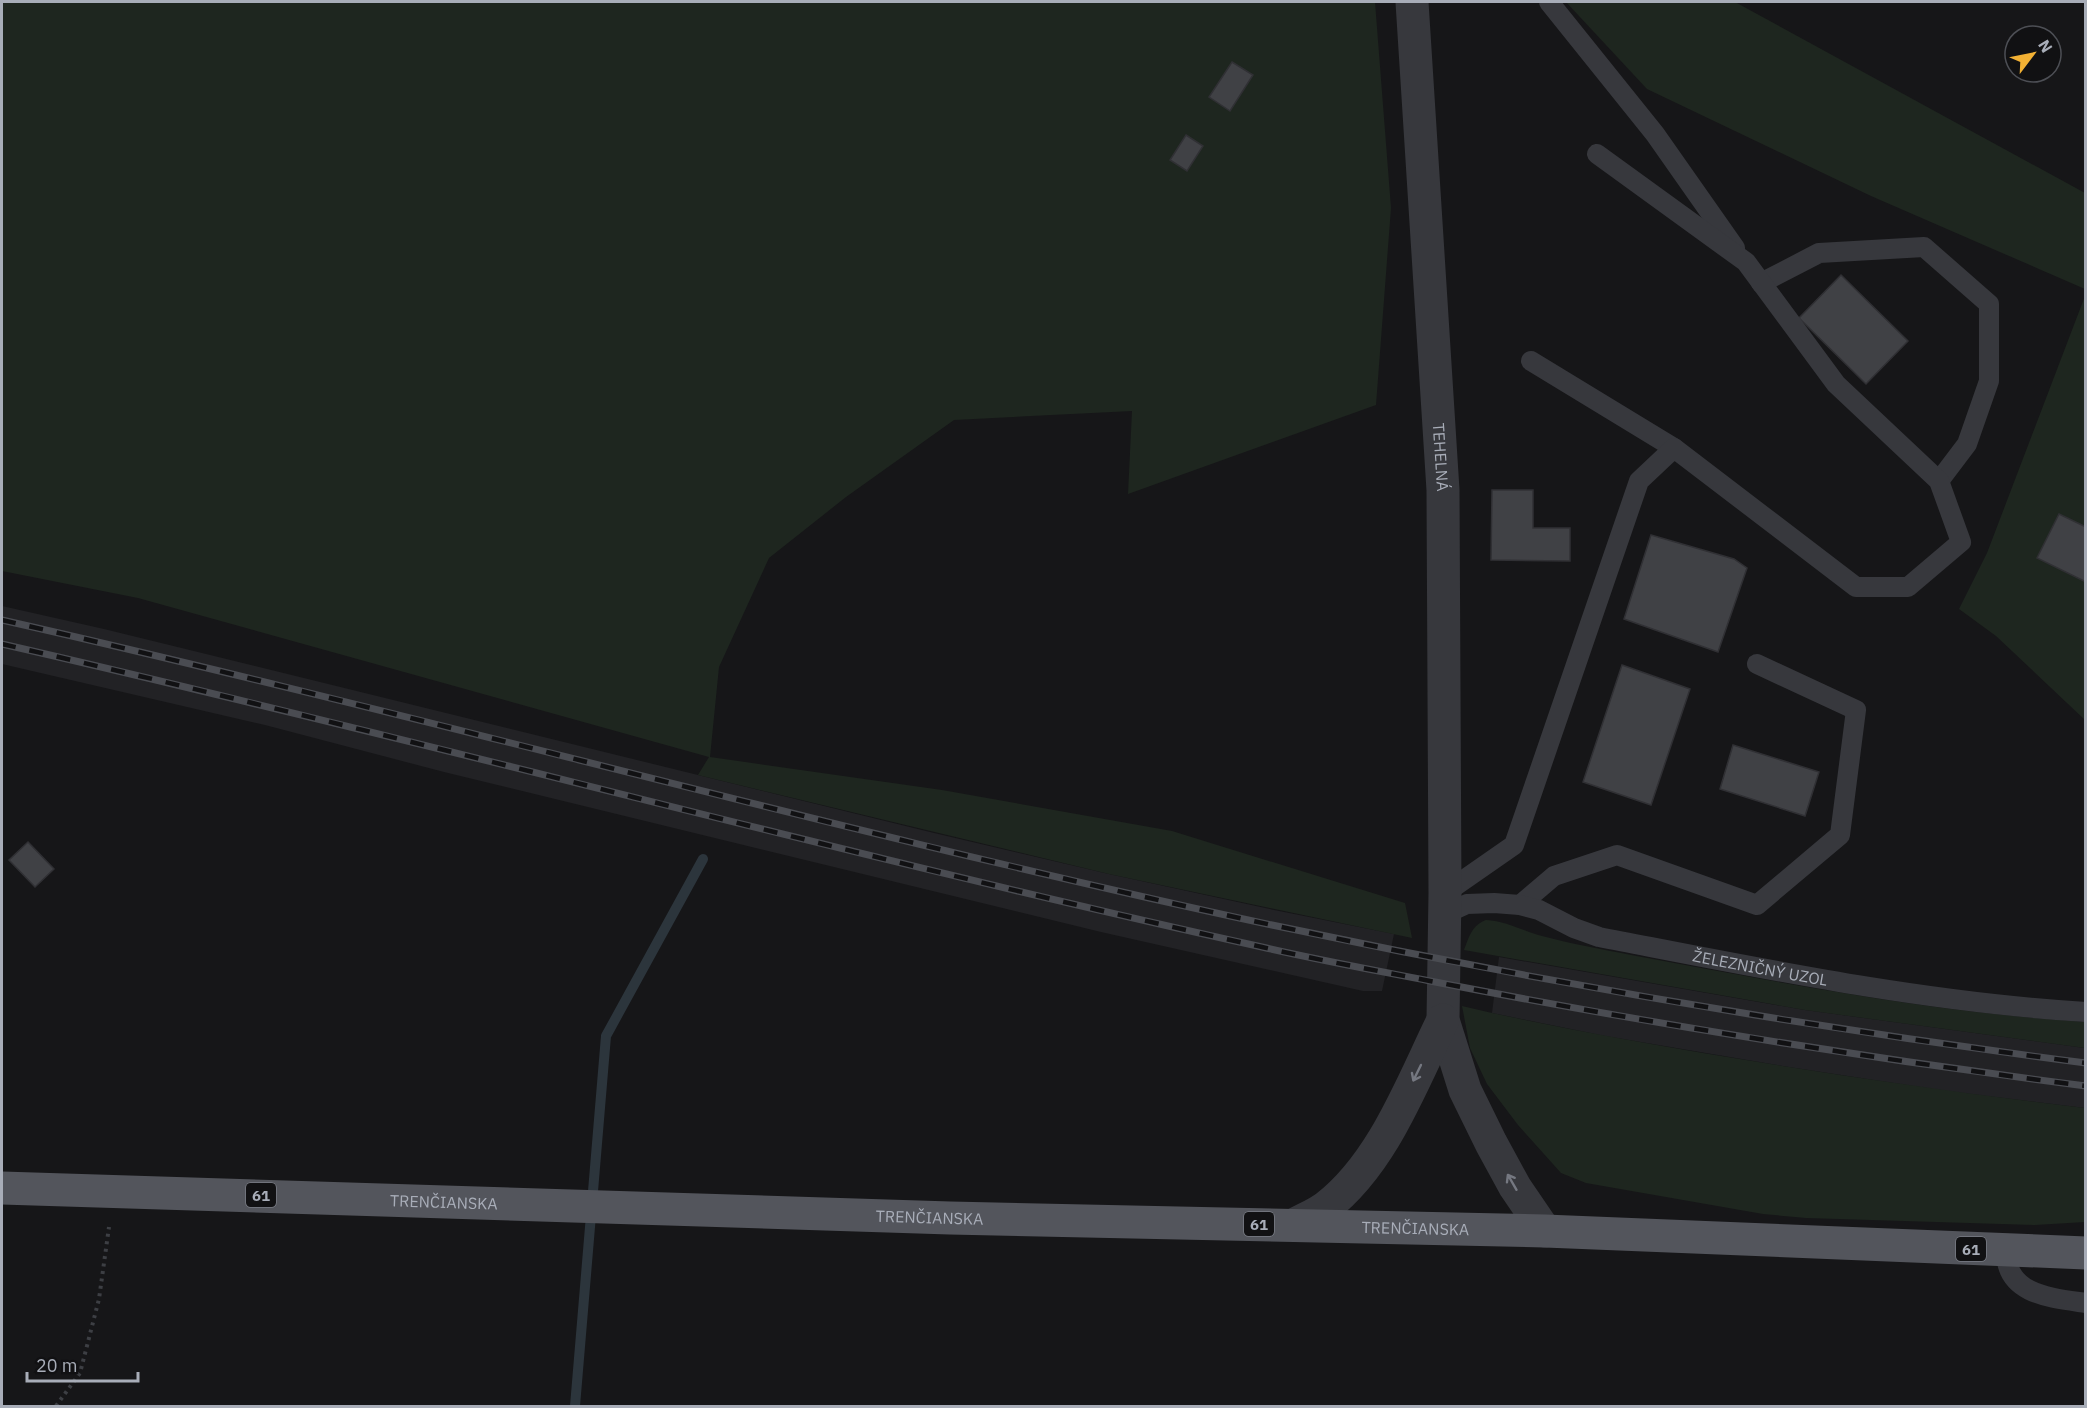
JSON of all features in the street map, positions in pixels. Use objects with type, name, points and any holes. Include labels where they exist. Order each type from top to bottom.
[{"type":"main road","name":"TRENČIANSKA","points":[[2,1188],[950,1218],[1545,1231],[2006,1250]]},
{"type":"main road","name":"61","points":[[2006,1250],[2085,1252]]},
{"type":"street","name":"TEHELNÁ","points":[[1412,2],[1443,490],[1445,903],[1443,1020]]},
{"type":"street","points":[[1294,1225],[1326,1207],[1357,1177],[1383,1141],[1443,1020]]},
{"type":"street","points":[[1443,1020],[1465,1090],[1515,1187],[1545,1231]]},
{"type":"lane","points":[[1532,361],[1674,448],[1856,587],[1908,587],[1961,542],[1939,481],[1836,384],[1655,134],[1548,2]]},
{"type":"lane","points":[[1597,154],[1746,262]]},
{"type":"lane","points":[[1761,283],[1819,253],[1924,247],[1989,304],[1989,381],[1967,444],[1939,481]]},
{"type":"lane","points":[[1445,903],[1514,845],[1639,481],[1674,448]]},
{"type":"lane","points":[[1520,904],[1554,876],[1617,855],[1757,904],[1840,835],[1856,710],[1757,664]]},
{"type":"lane","name":"ŽELEZNIČNÝ UZOL","points":[[1445,903],[1520,904],[1599,937],[1779,972],[1958,1000],[2085,1012]]},
{"type":"lane","points":[[2006,1250],[2006,1262],[2013,1276],[2025,1288],[2050,1298],[2085,1303]]},
{"type":"path","points":[[56,1407],[80,1373],[99,1299],[113,1191]]},
{"type":"shaded area","points":[[2,2],[1375,2],[1391,208],[1376,405],[1128,494],[1132,411],[954,420],[846,497],[769,558],[719,667],[710,757],[942,790],[1172,831],[1405,903],[1412,938],[1109,874],[698,775],[709,757],[138,598],[2,571]]},
{"type":"shaded area","points":[[1566,2],[1735,2],[2085,193],[2085,289],[1871,196],[1647,89]]},
{"type":"shaded area","points":[[2085,296],[2085,720],[1996,636],[1959,609],[1987,553]]},
{"type":"shaded area","points":[[2,606],[934,833],[1109,874],[1394,934],[1382,991],[1363,991],[1101,932],[444,772],[265,725],[2,664]]},
{"type":"shaded area","points":[[1486,920],[1501,922],[1575,944],[1801,986],[1914,1004],[2085,1022],[2085,1048],[1805,1010],[1464,950],[1474,928]]},
{"type":"shaded area","points":[[1499,957],[1805,1010],[2085,1048],[2085,1108],[1946,1091],[1795,1068],[1605,1036],[1492,1013]]},
{"type":"shaded area","points":[[1462,1006],[1552,1026],[1703,1053],[1894,1083],[2085,1108],[2085,1222],[2035,1225],[1806,1218],[1763,1214],[1586,1183],[1561,1173],[1518,1125],[1487,1084],[1470,1048]]},
{"type":"building","points":[[1232,62],[1253,75],[1230,111],[1209,97]]},
{"type":"building","points":[[1186,135],[1203,146],[1187,171],[1170,160]]},
{"type":"building","points":[[1841,275],[1908,341],[1866,384],[1799,318]]},
{"type":"building","points":[[1492,490],[1533,490],[1533,528],[1570,528],[1570,561],[1491,560]]},
{"type":"building","points":[[2059,514],[2086,527],[2086,582],[2037,558]]},
{"type":"building","points":[[1651,535],[1734,559],[1747,568],[1718,652],[1624,619]]},
{"type":"building","points":[[1622,665],[1690,689],[1651,805],[1583,782]]},
{"type":"building","points":[[1733,745],[1819,772],[1805,816],[1720,789]]},
{"type":"building","points":[[28,842],[54,869],[35,887],[9,860]]},
{"type":"waterway","points":[[575,1406],[606,1036],[703,859]]},
{"type":"railway","points":[[2,620],[319,695],[953,852],[1272,925],[1475,966],[1678,1002],[1882,1035],[2086,1063]]},
{"type":"railway","points":[[2,644],[946,874],[1304,956],[1675,1025],[1839,1052],[2086,1086]]}]
